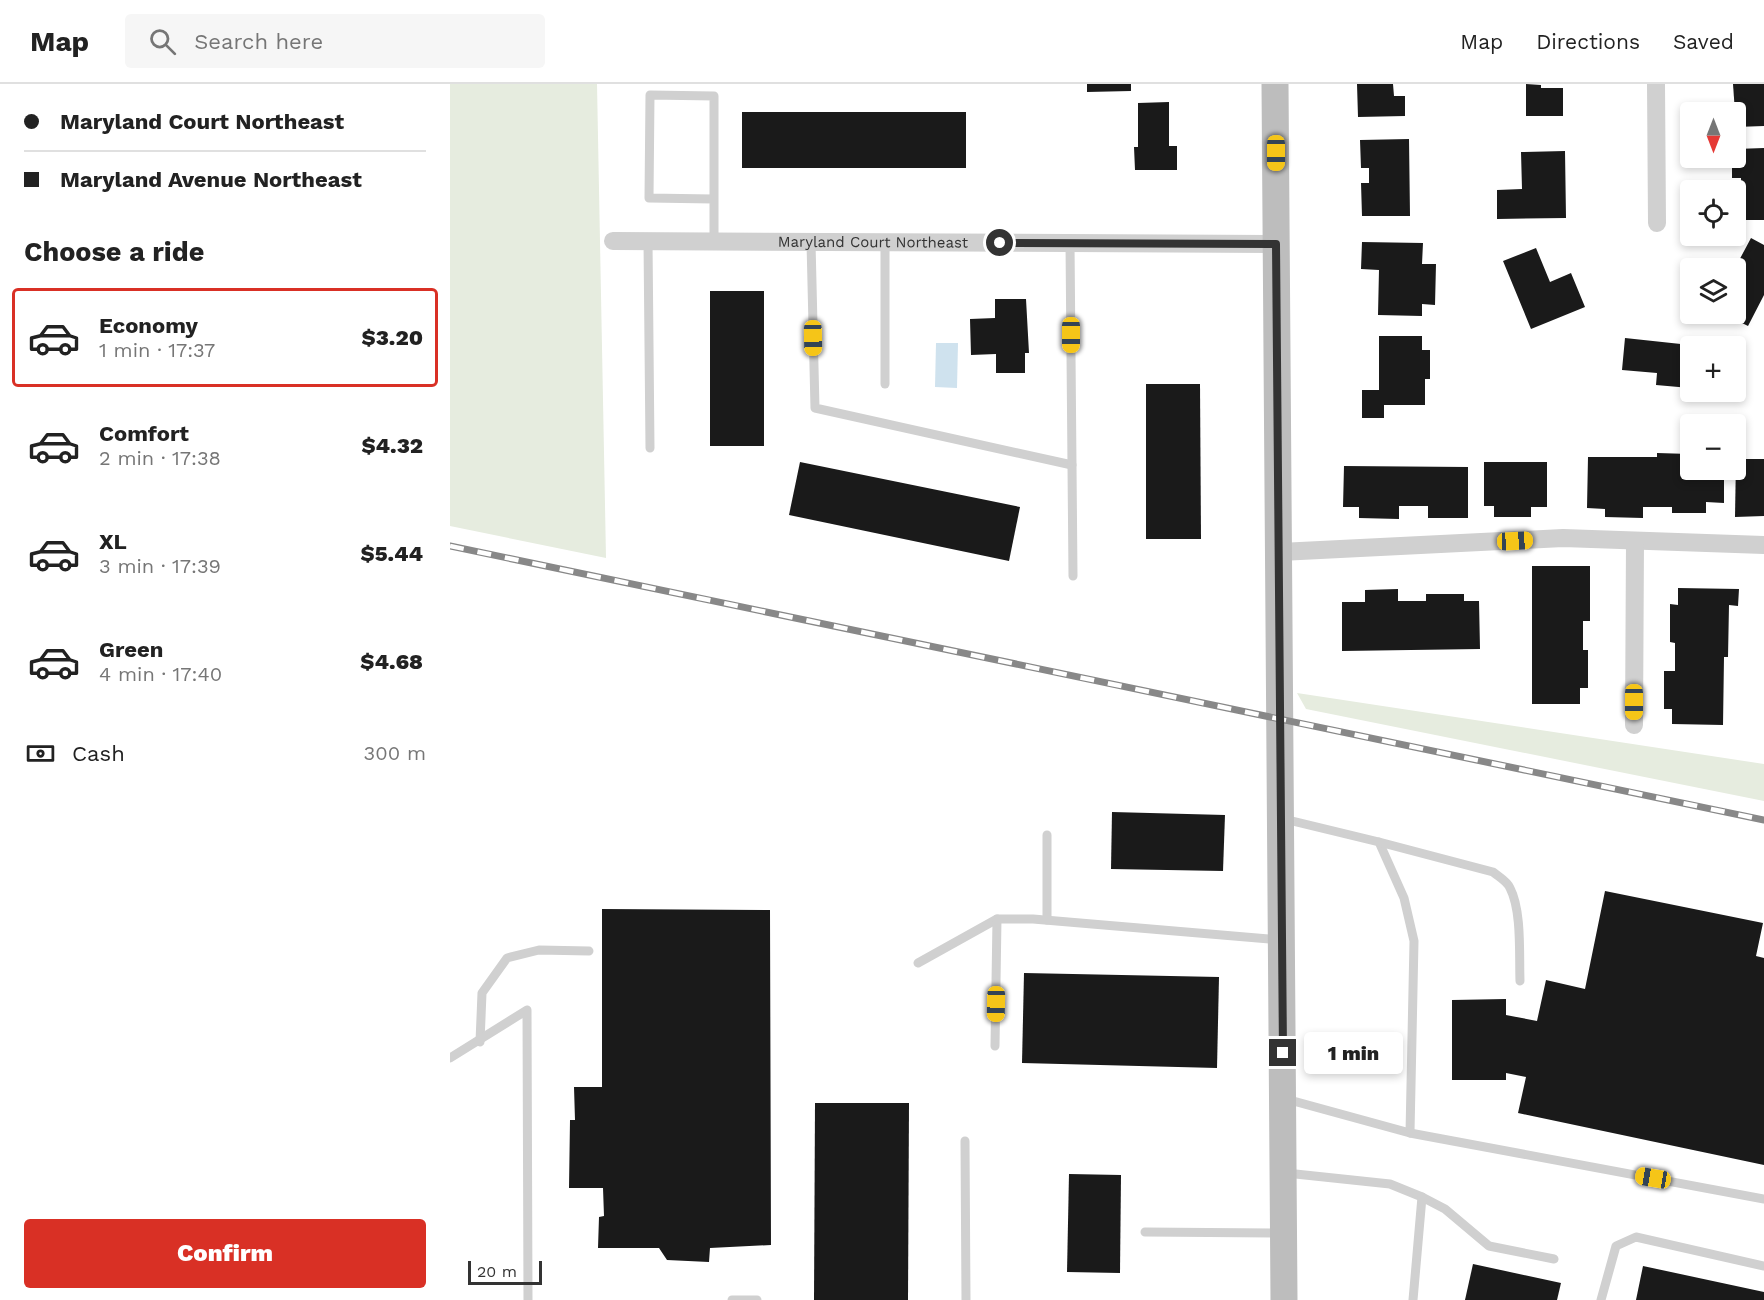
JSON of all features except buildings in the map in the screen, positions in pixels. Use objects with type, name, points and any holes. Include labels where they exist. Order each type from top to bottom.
[{"type":"street","points":[[1275,84],[1284,1300]]},
{"type":"street","points":[[1656,84],[1657,223]]},
{"type":"street","name":"Maryland Court Northeast","points":[[613,241],[1276,244]]},
{"type":"street","points":[[1280,552],[1563,538],[1764,545]]},
{"type":"street","points":[[1634,724],[1635,541]]},
{"type":"lane","points":[[713,199],[649,198],[650,95],[714,96],[714,241]]},
{"type":"lane","points":[[648,241],[650,448]]},
{"type":"lane","points":[[811,242],[815,408],[1072,465]]},
{"type":"lane","points":[[885,242],[885,384]]},
{"type":"lane","points":[[1070,243],[1073,576]]},
{"type":"lane","points":[[1282,819],[1493,872],[1510,887],[1516,906],[1520,981]]},
{"type":"lane","points":[[1047,835],[1047,920]]},
{"type":"lane","points":[[1379,842],[1404,898],[1414,941],[1410,1133]]},
{"type":"lane","points":[[918,963],[997,919],[1047,920],[1282,940]]},
{"type":"lane","points":[[995,1046],[997,919]]},
{"type":"lane","points":[[480,1042],[482,993],[507,958],[539,950],[589,951]]},
{"type":"lane","points":[[450,1058],[480,1042],[504,1022],[527,1010],[528,1300]]},
{"type":"lane","points":[[1283,1098],[1410,1133],[1764,1199]]},
{"type":"lane","points":[[965,1141],[966,1300]]},
{"type":"lane","points":[[1283,1172],[1390,1184],[1445,1209],[1489,1246],[1554,1259]]},
{"type":"lane","points":[[1413,1300],[1422,1197]]},
{"type":"lane","points":[[1145,1232],[1284,1233]]},
{"type":"lane","points":[[1601,1300],[1616,1246],[1636,1237],[1764,1266]]},
{"type":"lane","points":[[732,1300],[757,1300]]},
{"type":"shaded area","points":[[450,84],[597,84],[606,558],[450,526]]},
{"type":"shaded area","points":[[1297,693],[1764,764],[1764,801],[1306,709]]},
{"type":"water","points":[[936,343],[958,343],[957,388],[935,387]]},
{"type":"railway","points":[[450,546],[1764,820]]},
{"type":"route","points":[[1000,243],[1276,244],[1282,721],[1283,1053]]}]
